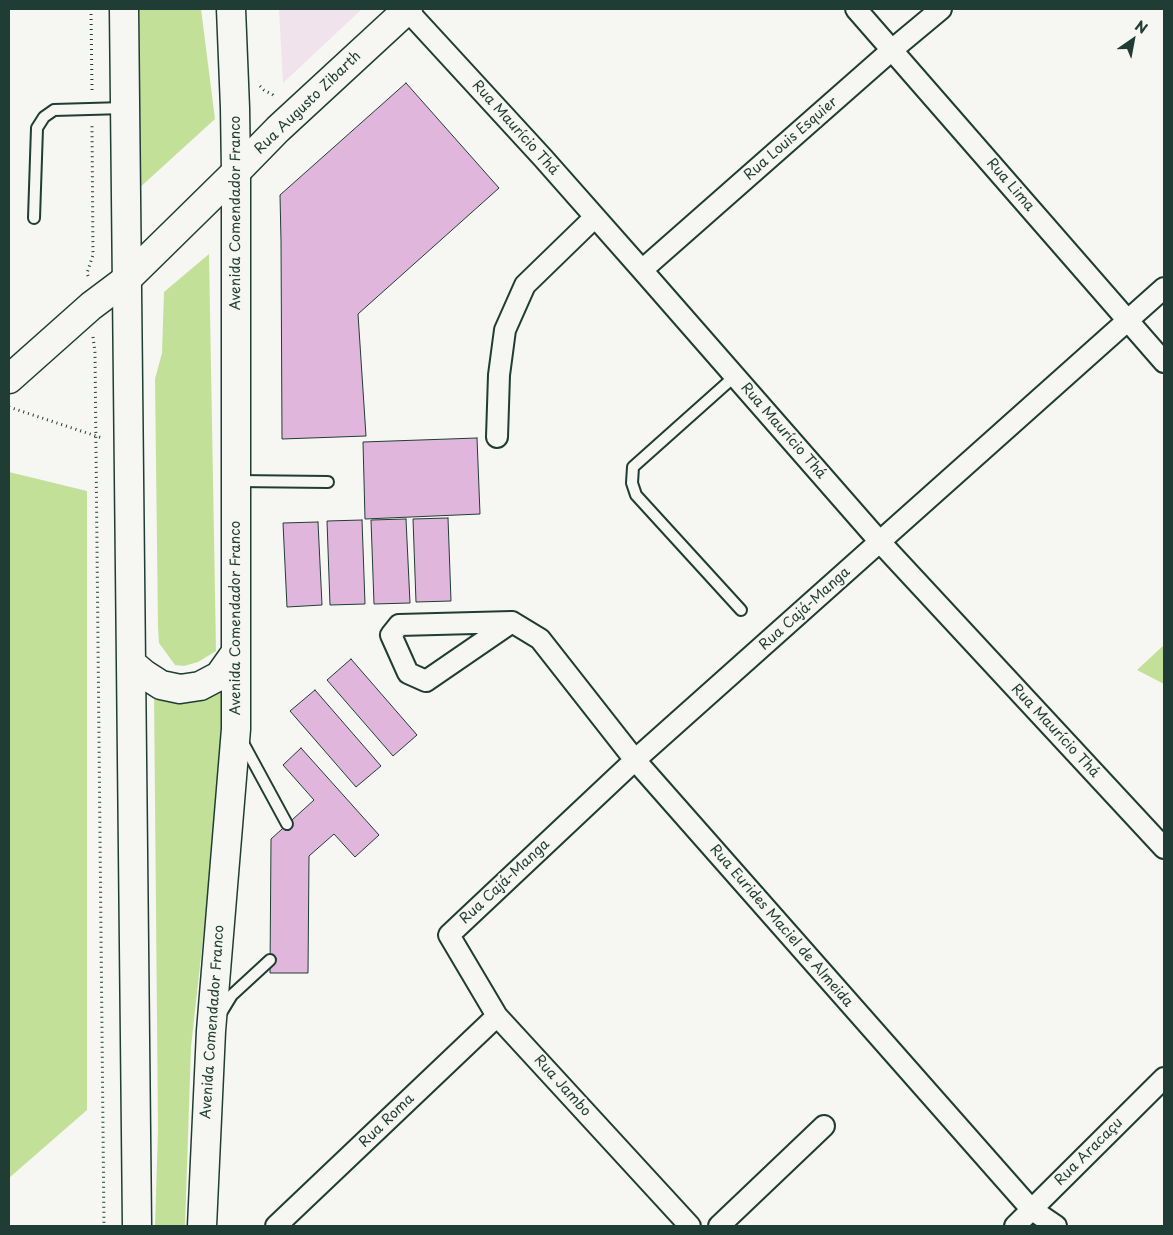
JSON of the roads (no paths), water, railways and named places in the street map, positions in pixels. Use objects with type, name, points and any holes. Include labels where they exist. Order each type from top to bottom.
[{"type":"main road","points":[[124,9],[137,1226]]},
{"type":"main road","name":"Avenida Comendador Franco","points":[[202,1226],[211,1031],[236,729],[236,172],[231,9]]},
{"type":"main road","name":"Rua Augusto Zibarth","points":[[9,379],[90,306],[127,279],[278,129],[408,9]]},
{"type":"main road","points":[[131,663],[161,685],[180,689],[200,686],[219,676],[236,652]]},
{"type":"street","name":"Rua Maurício Thá","points":[[408,9],[642,270],[880,542],[1164,848]]},
{"type":"street","name":"Rua Lima","points":[[856,9],[1164,362]]},
{"type":"street","name":"Rua Louis Esquier","points":[[642,270],[941,9]]},
{"type":"street","points":[[497,437],[499,375],[505,330],[525,285],[595,217]]},
{"type":"street","name":"Rua Cajá-Manga","points":[[449,935],[635,760],[1164,288]]},
{"type":"street","points":[[512,622],[426,681],[408,672],[391,635],[399,625],[512,622]]},
{"type":"street","name":"Rua Eurides Maciel de Almeida","points":[[512,622],[540,639],[635,760],[1032,1209],[1056,1226]]},
{"type":"street","name":"Rua Jambo","points":[[449,935],[497,1016],[690,1226]]},
{"type":"street","name":"Rua Roma","points":[[276,1226],[497,1016]]},
{"type":"street","name":"Rua Aracaçu","points":[[1015,1226],[1164,1078]]},
{"type":"street","points":[[719,1226],[824,1126]]},
{"type":"lane","points":[[34,218],[37,128],[44,117],[54,110],[125,108]]},
{"type":"lane","points":[[735,376],[633,467],[632,483],[636,495],[741,610]]},
{"type":"lane","points":[[236,481],[328,482]]},
{"type":"lane","points":[[236,729],[287,824]]},
{"type":"lane","points":[[211,1031],[232,995],[270,960]]}]
